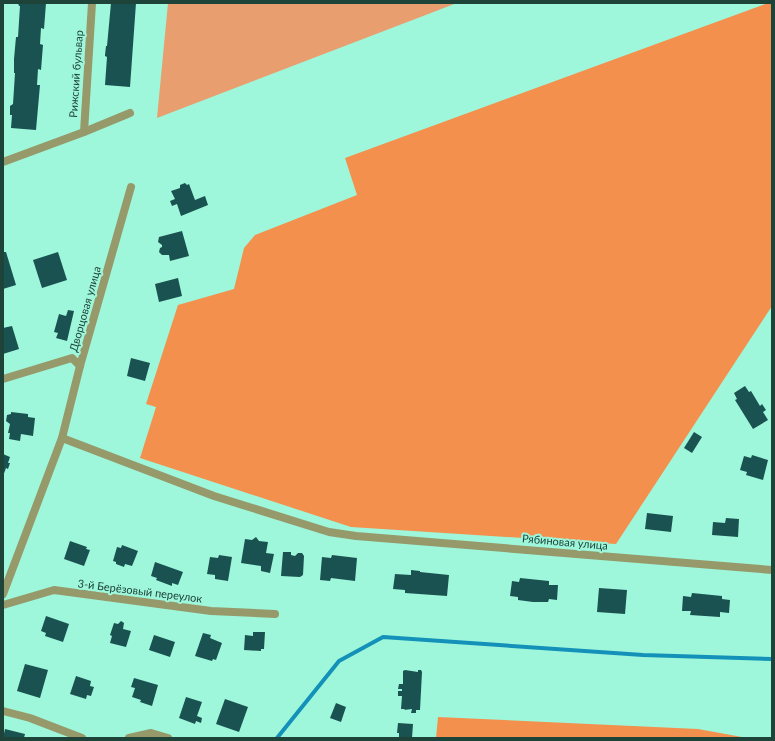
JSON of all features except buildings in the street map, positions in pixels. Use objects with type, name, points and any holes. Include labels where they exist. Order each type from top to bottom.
[{"type":"street","name":"Рижский бульвар","points":[[3,162],[84,132],[92,3]]},
{"type":"street","points":[[84,132],[130,113]]},
{"type":"street","name":"Дворцовая улица","points":[[3,594],[62,438],[80,366],[131,187]]},
{"type":"street","points":[[3,379],[72,358],[80,366]]},
{"type":"street","name":"Рябиновая улица","points":[[62,438],[214,496],[330,532],[356,536],[772,570]]},
{"type":"street","name":"3-й Берёзовый переулок","points":[[3,604],[54,590],[211,611],[275,614]]},
{"type":"street","points":[[3,711],[30,718],[82,738]]},
{"type":"street","points":[[129,738],[151,733],[168,738]]},
{"type":"shaded area","points":[[168,3],[457,3],[157,118]]},
{"type":"shaded area","points":[[768,3],[772,3],[772,306],[616,544],[351,527],[140,458],[156,407],[146,404],[178,305],[234,289],[244,248],[255,235],[357,195],[345,158]]},
{"type":"shaded area","points":[[438,717],[698,729],[742,737],[436,738]]},
{"type":"waterway","points":[[277,738],[339,661],[383,637],[643,655],[772,659]]}]
